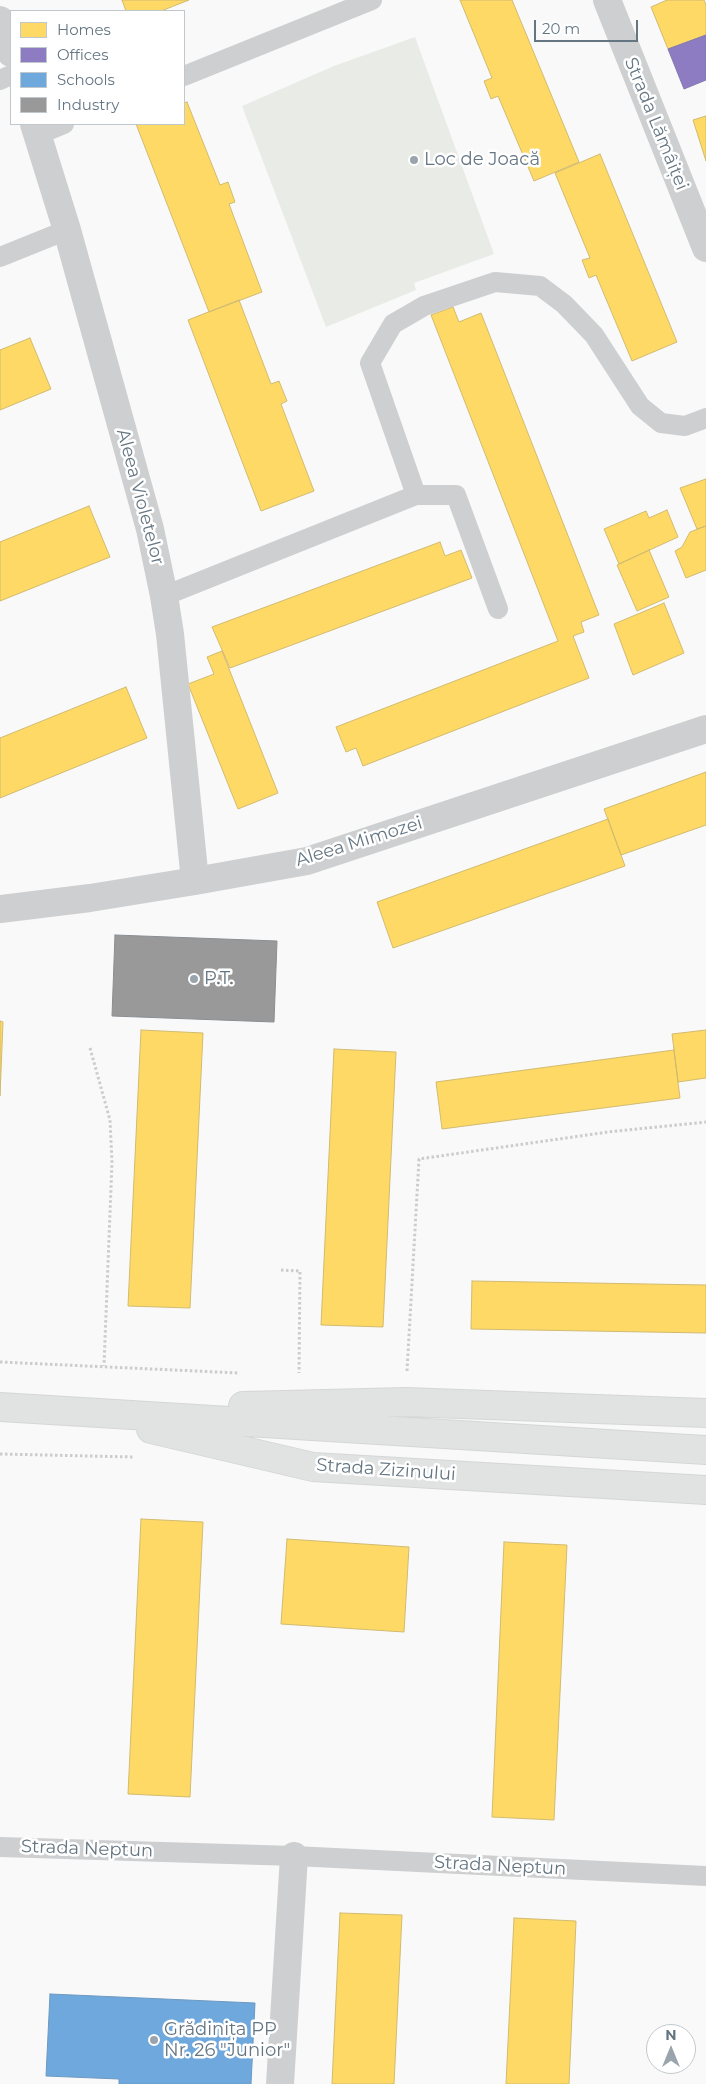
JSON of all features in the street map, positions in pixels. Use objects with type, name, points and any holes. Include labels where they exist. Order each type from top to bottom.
[{"type":"street","name":"Strada Lămâiței","points":[[607,0],[706,248]]},
{"type":"street","points":[[0,20],[10,50]]},
{"type":"street","name":"Aleea Violetelor","points":[[35,129],[66,230],[150,529],[164,596],[195,881]]},
{"type":"street","name":"Aleea Mimozei","points":[[0,909],[90,898],[306,861],[706,729]]},
{"type":"street","name":"Strada Zizinului","points":[[71,1411],[406,1402],[706,1413]]},
{"type":"street","name":"Strada Zizinului","points":[[0,1407],[706,1450]]},
{"type":"street","name":"Strada Zizinului","points":[[71,1411],[313,1466],[706,1490]]},
{"type":"street","points":[[280,2084],[294,1856]]},
{"type":"lane","points":[[185,76],[372,0]]},
{"type":"lane","points":[[35,129],[58,125]]},
{"type":"lane","points":[[0,257],[66,230]]},
{"type":"lane","points":[[416,495],[370,363],[393,324],[424,306],[495,282],[540,286],[564,304],[594,336],[640,406],[661,423],[685,426],[706,418]]},
{"type":"lane","points":[[164,596],[416,495],[456,495],[498,609]]},
{"type":"lane","name":"Strada Neptun","points":[[0,1847],[294,1856],[706,1876]]},
{"type":"path","points":[[90,1048],[110,1120],[112,1154],[104,1367]]},
{"type":"path","points":[[406,1402],[419,1159],[608,1132],[706,1122]]},
{"type":"path","points":[[281,1270],[300,1272],[299,1376]]},
{"type":"shaded area","points":[[415,37],[494,254],[414,283],[416,290],[326,327],[242,106],[334,66]]},
{"type":"building: Homes","points":[[122,0],[189,0],[164,10],[126,10]]},
{"type":"building: Homes","points":[[460,0],[512,0],[579,162],[534,181],[498,96],[491,99],[484,81],[492,78]]},
{"type":"building: Homes","points":[[667,0],[704,0],[706,5],[706,35],[668,49],[651,7]]},
{"type":"building: Homes","points":[[187,102],[220,185],[228,182],[235,202],[229,204],[262,292],[209,312],[136,125],[185,125],[185,103]]},
{"type":"building: Homes","points":[[706,116],[706,161],[693,120]]},
{"type":"building: Homes","points":[[600,154],[677,342],[632,361],[596,275],[589,278],[582,260],[590,258],[555,173]]},
{"type":"building: Homes","points":[[239,300],[271,384],[279,381],[287,401],[281,404],[314,491],[261,511],[188,320]]},
{"type":"building: Homes","points":[[453,307],[459,322],[481,313],[599,615],[581,622],[584,632],[573,636],[589,678],[363,766],[356,748],[346,752],[336,727],[558,641],[431,315]]},
{"type":"building: Homes","points":[[30,338],[51,389],[0,410],[0,350]]},
{"type":"building: Homes","points":[[706,479],[706,526],[697,529],[680,488]]},
{"type":"building: Homes","points":[[89,506],[110,557],[0,601],[0,542]]},
{"type":"building: Homes","points":[[667,510],[678,537],[619,564],[604,529],[646,511],[649,518]]},
{"type":"building: Homes","points":[[706,526],[706,570],[686,578],[675,551],[682,547],[690,532]]},
{"type":"building: Homes","points":[[440,542],[445,556],[461,550],[472,578],[230,668],[212,627]]},
{"type":"building: Homes","points":[[649,550],[669,597],[637,611],[617,565]]},
{"type":"building: Homes","points":[[664,603],[684,653],[633,675],[614,624]]},
{"type":"building: Homes","points":[[222,651],[278,793],[238,809],[188,684],[214,674],[207,657]]},
{"type":"building: Homes","points":[[126,687],[147,738],[0,798],[0,738]]},
{"type":"building: Homes","points":[[706,772],[706,825],[621,855],[604,809]]},
{"type":"building: Homes","points":[[608,819],[625,866],[393,948],[377,902]]},
{"type":"building: Homes","points":[[0,1021],[3,1022],[0,1096]]},
{"type":"building: Homes","points":[[141,1030],[203,1033],[190,1308],[128,1306]]},
{"type":"building: Homes","points":[[706,1030],[706,1078],[678,1082],[672,1034]]},
{"type":"building: Homes","points":[[334,1049],[396,1052],[383,1327],[321,1325]]},
{"type":"building: Homes","points":[[674,1050],[680,1098],[442,1129],[436,1082]]},
{"type":"building: Homes","points":[[472,1281],[706,1285],[706,1333],[471,1329]]},
{"type":"building: Homes","points":[[141,1519],[203,1522],[190,1797],[128,1794]]},
{"type":"building: Homes","points":[[287,1539],[409,1547],[404,1632],[281,1624]]},
{"type":"building: Homes","points":[[504,1542],[567,1545],[554,1820],[492,1817]]},
{"type":"building: Homes","points":[[340,1913],[402,1915],[394,2084],[332,2084]]},
{"type":"building: Homes","points":[[514,1918],[576,1921],[569,2084],[506,2084]]},
{"type":"building: Offices","points":[[706,35],[706,80],[684,89],[668,49]]},
{"type":"building: Schools","points":[[50,1994],[255,2003],[251,2084],[119,2084],[119,2079],[46,2076]]},
{"type":"building: Industry","name":"P.T.","points":[[115,935],[277,941],[274,1022],[112,1016]]},
{"type":"place","name":"Loc de Joacă","points":[[414,160]]},
{"type":"place","name":"P.T.","points":[[194,979]]},
{"type":"place","name":"Grădinița PP Nr. 26 \"Junior\"","points":[[154,2040]]}]
